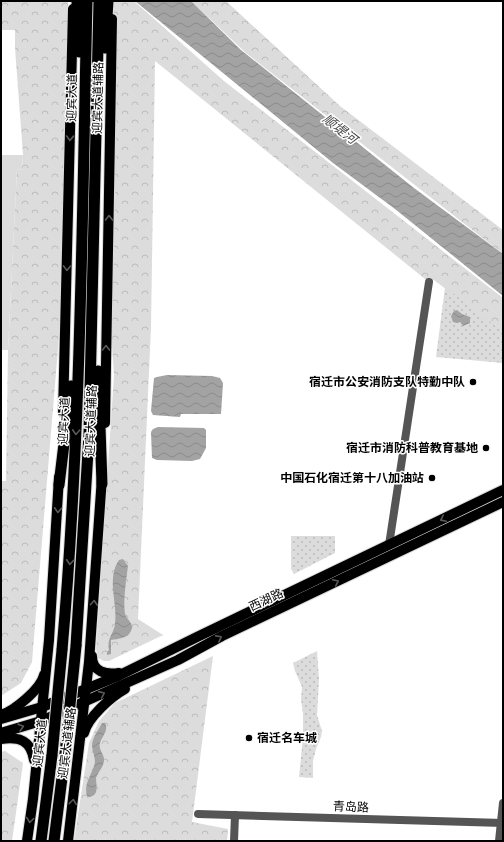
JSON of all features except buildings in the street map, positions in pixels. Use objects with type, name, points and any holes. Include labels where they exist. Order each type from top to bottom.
[{"type":"highway","points":[[77,1],[80,70],[78,163],[82,215]]},
{"type":"highway","name":"迎宾大道","points":[[41,841],[52,755],[70,559],[79,368],[87,1]]},
{"type":"highway","name":"迎宾大道","points":[[54,841],[66,754],[76,646],[89,435],[99,1]]},
{"type":"highway","points":[[96,132],[103,84],[108,1]]},
{"type":"highway","points":[[59,485],[72,382],[75,337],[77,256],[82,230]]},
{"type":"highway","points":[[94,250],[98,275],[98,350],[102,484]]},
{"type":"main road","points":[[28,841],[49,640],[64,402],[73,1]]},
{"type":"main road","name":"迎宾大道辅路","points":[[68,841],[85,702],[92,628],[105,439],[112,1]]},
{"type":"main road","points":[[461,510],[503,486]]},
{"type":"main road","name":"西湖路","points":[[1,719],[42,707],[118,676],[503,490]]},
{"type":"main road","name":"西湖路","points":[[1,733],[41,721],[178,660],[222,636],[503,502]]},
{"type":"main road","points":[[462,522],[495,509],[503,508]]},
{"type":"main road","points":[[92,628],[93,665],[99,671],[110,674],[122,673],[179,646]]},
{"type":"main road","points":[[1,716],[22,702],[41,682],[43,678],[49,640]]},
{"type":"main road","points":[[78,757],[88,723],[104,706],[119,693],[178,660]]},
{"type":"main road","points":[[1,739],[18,739],[24,742],[33,752],[36,768]]},
{"type":"street","points":[[389,546],[429,282]]},
{"type":"street","points":[[499,841],[503,803]]},
{"type":"street","name":"青岛路","points":[[198,814],[502,823]]},
{"type":"street","points":[[234,841],[235,815]]},
{"type":"green space","points":[[1,1],[68,1],[61,312],[32,662],[21,683],[1,696],[1,481],[6,481],[8,350],[17,170],[22,169],[23,155],[15,30],[1,30]]},
{"type":"green space","points":[[111,1],[134,1],[224,81],[503,298],[503,333],[434,280],[425,279],[155,61],[151,327],[138,619],[163,635],[109,661],[104,661],[98,658],[96,649],[114,375],[106,250]]},
{"type":"green space","points":[[191,1],[226,1],[340,106],[503,230],[503,254],[246,53]]},
{"type":"green space","points":[[1,155],[23,155],[22,169],[17,170],[8,350],[1,350]]},
{"type":"green space","points":[[445,287],[503,332],[503,363],[436,357]]},
{"type":"green space","points":[[291,536],[335,536],[335,553],[294,574],[291,569]]},
{"type":"green space","points":[[317,651],[319,679],[317,715],[322,731],[313,761],[313,778],[299,777],[303,738],[303,714],[301,699],[302,687],[293,663]]},
{"type":"green space","points":[[213,656],[192,822],[228,829],[227,841],[74,841],[89,743],[99,721],[115,703]]},
{"type":"green space","points":[[5,751],[23,763],[12,841],[1,841],[1,752]]},
{"type":"water","name":"顺堤河","points":[[135,1],[191,1],[241,50],[414,188],[503,254],[503,296],[395,209],[333,163]]},
{"type":"water","points":[[457,310],[470,317],[470,323],[463,326],[460,322],[453,322],[451,316],[454,311]]},
{"type":"water","points":[[167,375],[212,376],[220,378],[223,383],[221,414],[181,414],[180,417],[153,415],[151,411],[154,378]]},
{"type":"water","points":[[158,427],[204,428],[206,430],[206,448],[200,459],[192,461],[157,460],[152,458],[151,432],[153,429]]},
{"type":"water","points":[[123,559],[128,566],[124,608],[125,614],[132,626],[132,629],[125,637],[111,640],[111,654],[107,655],[109,650],[109,639],[113,631],[116,616],[113,575],[119,560]]},
{"type":"water","points":[[102,723],[105,723],[106,726],[100,746],[104,761],[103,766],[96,778],[96,792],[94,795],[89,797],[87,796],[86,787],[95,762],[92,743]]},
{"type":"place","name":"宿迁市公安消防支队特勤中队","points":[[473,382]]},
{"type":"place","name":"宿迁市消防科普教育基地","points":[[486,448]]},
{"type":"place","name":"中国石化宿迁第十八加油站","points":[[432,478]]},
{"type":"place","name":"宿迁名车城","points":[[249,738]]}]
